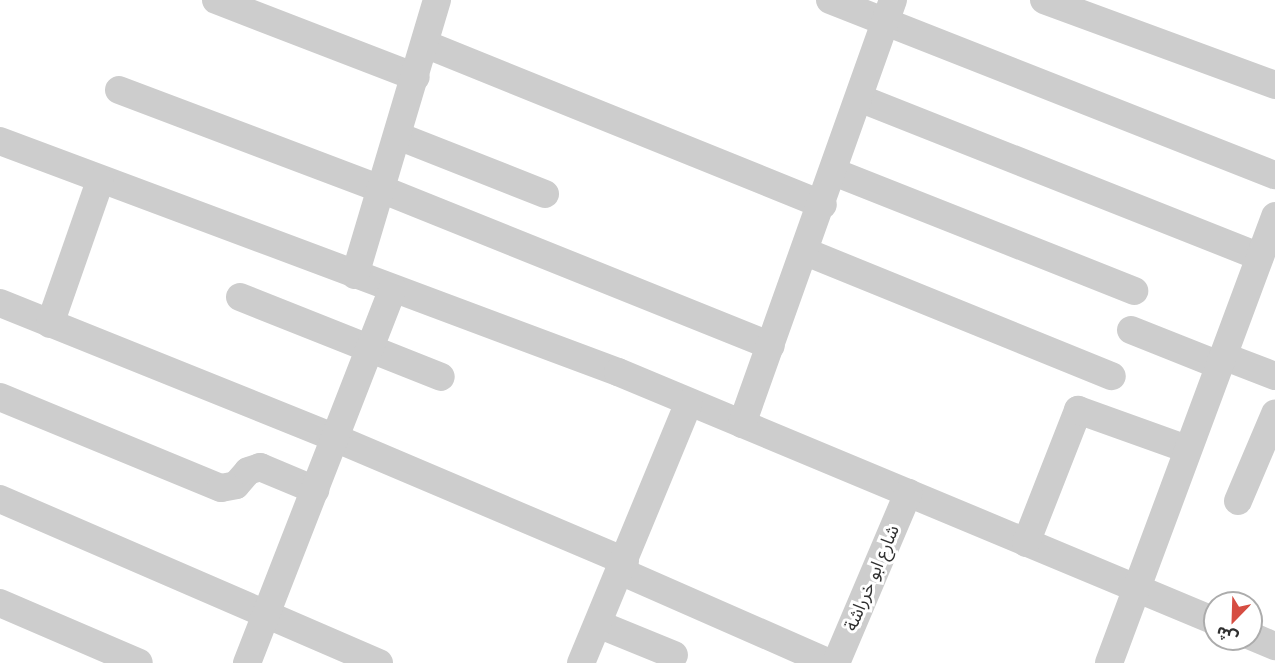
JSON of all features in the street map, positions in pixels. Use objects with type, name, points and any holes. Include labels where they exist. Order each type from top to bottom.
[{"type":"street","points":[[216,0],[416,77]]},
{"type":"street","points":[[355,275],[416,77],[437,0]]},
{"type":"street","points":[[830,0],[889,11],[1275,175]]},
{"type":"street","points":[[1044,0],[1275,85]]},
{"type":"street","points":[[742,424],[806,252],[889,11]]},
{"type":"street","points":[[425,44],[822,205]]},
{"type":"street","points":[[119,90],[381,189],[771,346]]},
{"type":"street","points":[[859,98],[1260,257]]},
{"type":"street","points":[[398,136],[545,194]]},
{"type":"street","points":[[0,141],[100,182],[393,289],[689,402],[1203,616]]},
{"type":"street","points":[[834,172],[1134,291]]},
{"type":"street","points":[[50,324],[100,182]]},
{"type":"street","points":[[1109,663],[1275,216]]},
{"type":"street","points":[[806,252],[1112,376]]},
{"type":"street","points":[[246,663],[393,289]]},
{"type":"street","points":[[240,297],[441,377]]},
{"type":"street","points":[[0,303],[335,438],[622,566],[830,663]]},
{"type":"street","points":[[1131,330],[1221,361],[1275,376]]},
{"type":"street","points":[[0,397],[222,488],[236,485],[248,471],[260,467],[315,490]]},
{"type":"street","points":[[581,663],[689,402]]},
{"type":"street","points":[[1026,543],[1078,410],[1187,450]]},
{"type":"street","points":[[1238,501],[1264,469],[1275,414]]},
{"type":"street","name":"شارع ابو خرراشة","points":[[836,663],[908,493]]},
{"type":"street","points":[[0,499],[265,616],[379,663]]},
{"type":"street","points":[[0,603],[139,663]]},
{"type":"street","points":[[598,624],[674,655]]}]
